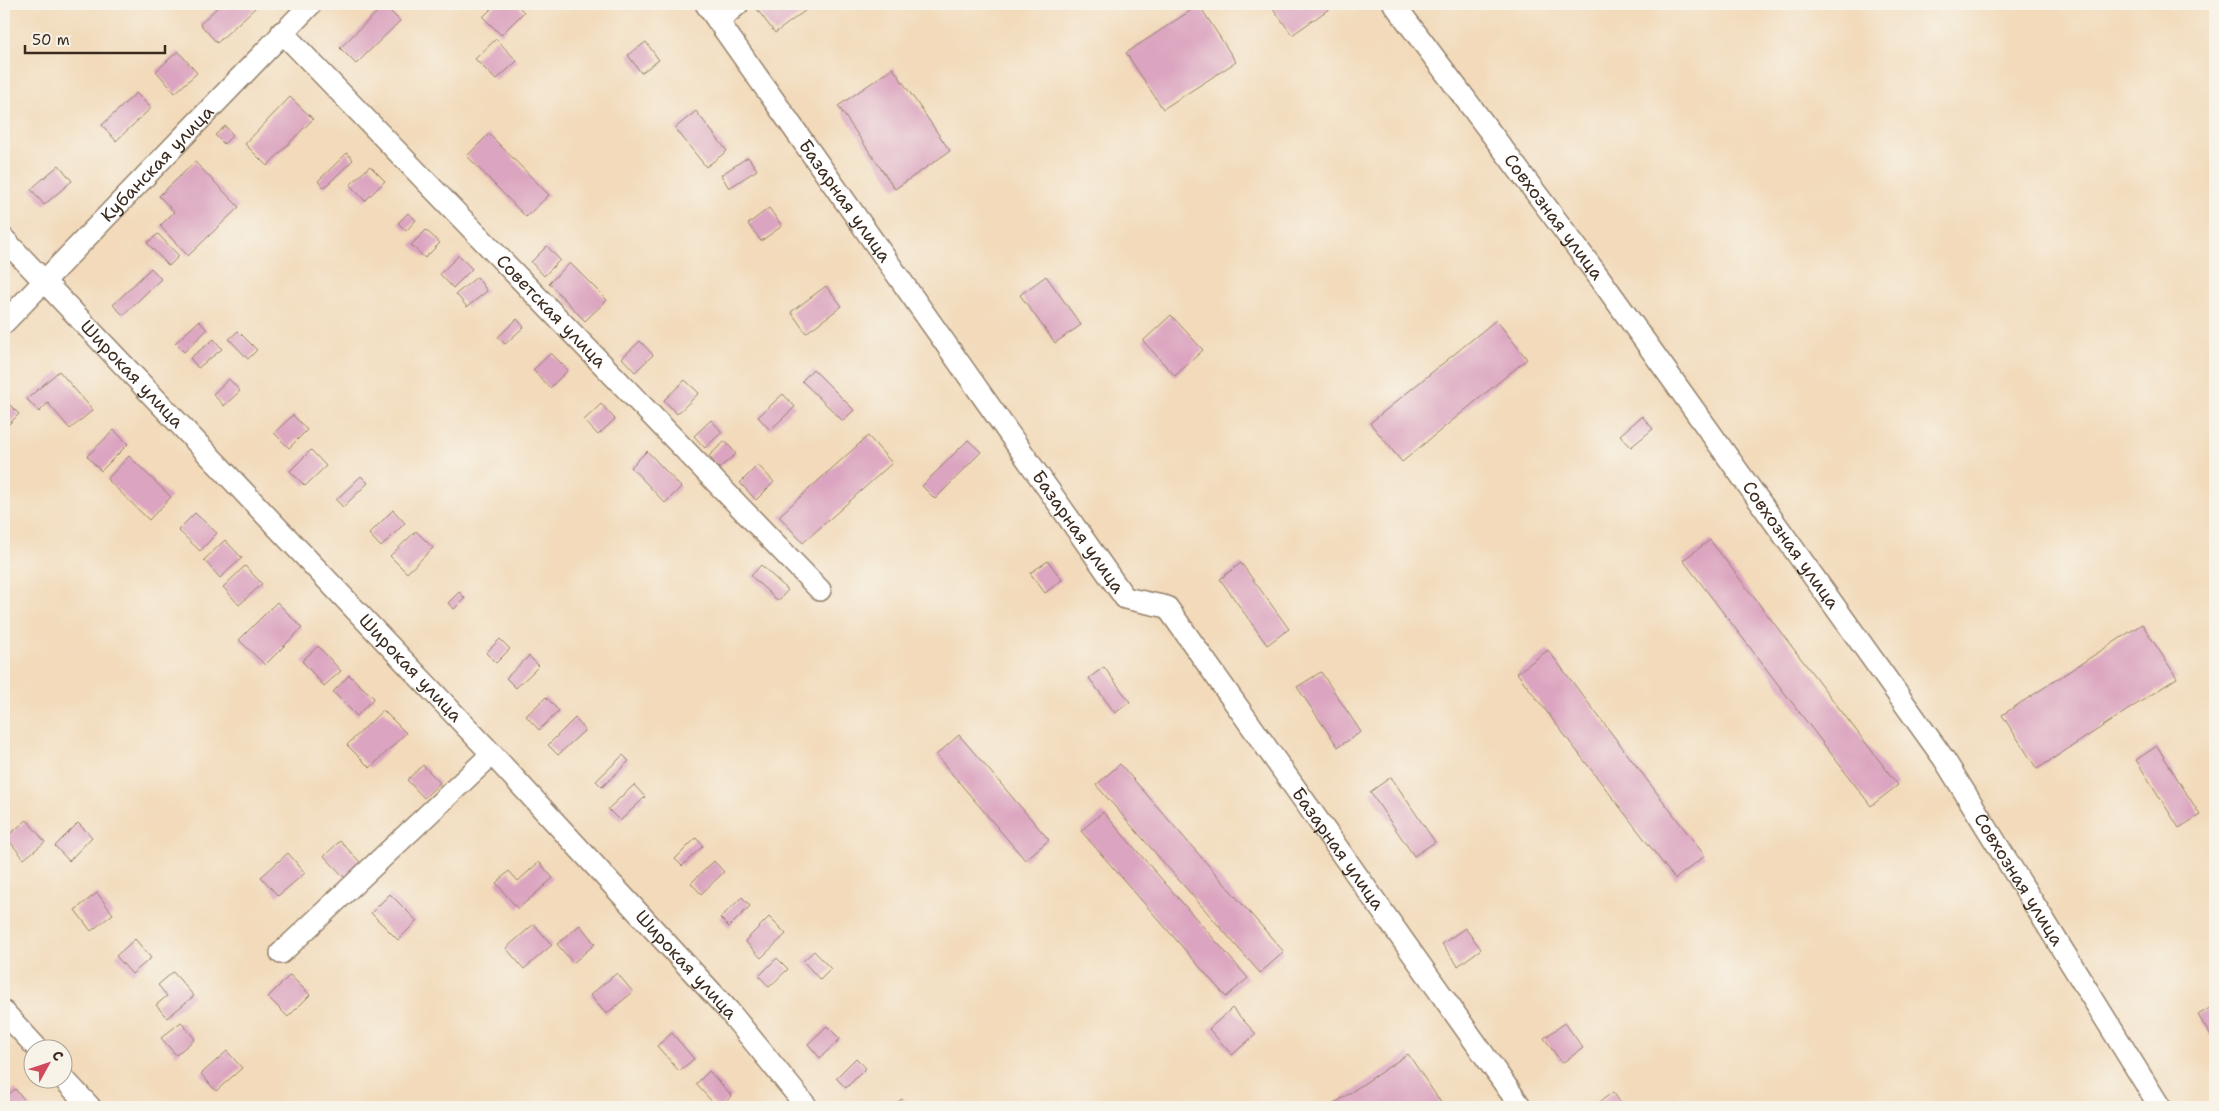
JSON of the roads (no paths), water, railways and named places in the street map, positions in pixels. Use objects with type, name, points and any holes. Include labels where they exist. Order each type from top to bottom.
[{"type":"street","name":"Кубанская улица","points":[[4,323],[311,4]]},
{"type":"street","name":"Базарная улица","points":[[706,4],[1125,598],[1167,607],[1521,1107]]},
{"type":"street","points":[[718,21],[738,4]]},
{"type":"street","name":"Совхозная улица","points":[[1394,4],[1599,277],[1944,759],[2160,1107]]},
{"type":"street","name":"Советская улица","points":[[282,32],[820,590]]},
{"type":"street","name":"Широкая улица","points":[[4,239],[42,282],[492,754],[728,1010],[807,1107]]},
{"type":"street","points":[[281,953],[492,754]]},
{"type":"street","points":[[4,1012],[28,1038]]},
{"type":"street","points":[[72,1088],[90,1107]]}]
